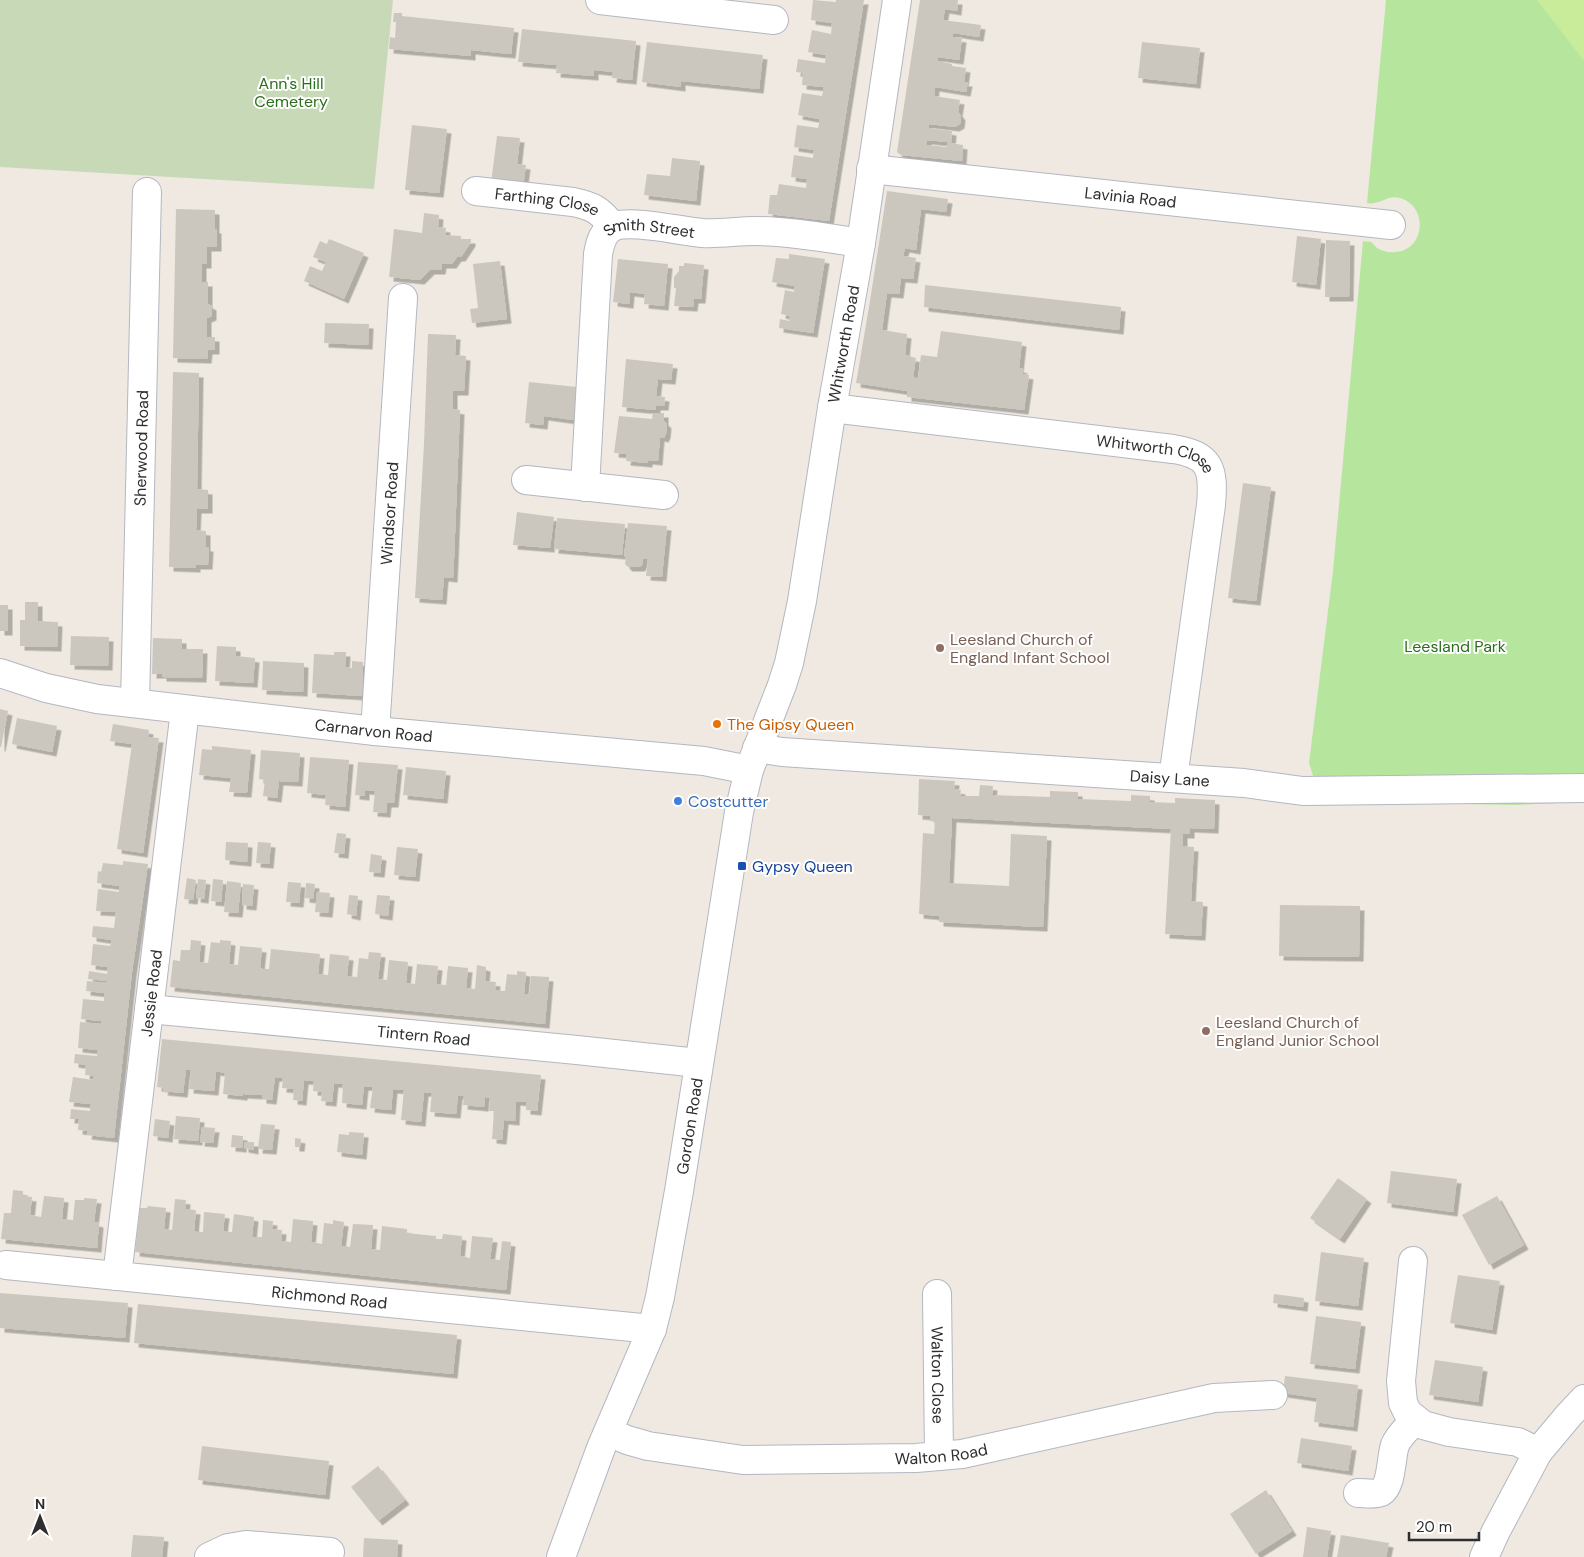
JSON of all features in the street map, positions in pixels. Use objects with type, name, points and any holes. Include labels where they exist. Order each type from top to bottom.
[{"type":"street","points":[[600,0],[774,20]]},
{"type":"street","name":"Whitworth Road","points":[[782,685],[789,663],[802,601],[832,408],[861,243],[896,0]]},
{"type":"street","name":"Lavinia Road","points":[[871,169],[1392,225]]},
{"type":"street","name":"Farthing Close","points":[[476,191],[588,205],[600,212],[613,227]]},
{"type":"street","name":"Sherwood Road","points":[[135,703],[147,192]]},
{"type":"street","name":"Smith Street","points":[[585,486],[598,254],[603,237],[607,231],[613,227],[636,225],[716,234],[754,231],[771,232],[861,243]]},
{"type":"street","name":"Windsor Road","points":[[375,731],[403,298]]},
{"type":"street","name":"Whitworth Close","points":[[832,408],[1173,449],[1196,454],[1204,461],[1210,470],[1213,480],[1212,505],[1175,764]]},
{"type":"street","points":[[526,480],[664,496]]},
{"type":"street","name":"Carnarvon Road","points":[[0,673],[66,694],[185,710],[375,731],[722,764],[753,759]]},
{"type":"street","name":"Gordon Road","points":[[561,1557],[596,1461],[652,1329],[677,1200],[731,860],[753,759],[782,685]]},
{"type":"street","name":"Jessie Road","points":[[117,1276],[185,710]]},
{"type":"street","name":"Daisy Lane","points":[[753,759],[782,752],[1244,783],[1303,791],[1584,788]]},
{"type":"street","name":"Tintern Road","points":[[149,1009],[698,1063]]},
{"type":"street","points":[[1412,1261],[1402,1381],[1404,1403],[1408,1413],[1423,1426],[1518,1442],[1538,1452]]},
{"type":"street","name":"Richmond Road","points":[[6,1264],[652,1329]]},
{"type":"street","name":"Walton Close","points":[[937,1294],[939,1456]]},
{"type":"street","name":"Walton Road","points":[[608,1432],[648,1446],[743,1460],[939,1456],[962,1454],[1214,1398],[1272,1395]]},
{"type":"street","points":[[1484,1557],[1538,1452],[1584,1399]]},
{"type":"street","points":[[1358,1493],[1376,1493],[1386,1488],[1396,1444],[1415,1420]]},
{"type":"street","points":[[209,1557],[228,1548],[246,1545],[330,1552]]},
{"type":"green space","name":"Ann's Hill Cemetery","points":[[0,0],[393,0],[374,189],[0,167]]},
{"type":"green space","name":"Leesland Park","points":[[1386,0],[1584,0],[1584,802],[1514,805],[1420,803],[1314,779],[1309,763],[1333,571],[1363,241],[1371,242],[1377,248],[1386,252],[1405,250],[1413,244],[1420,228],[1416,210],[1400,198],[1392,197],[1367,203]]},
{"type":"green space","points":[[1537,0],[1584,0],[1584,61]]},
{"type":"building","points":[[813,0],[836,2],[836,0],[864,0],[829,221],[768,214],[770,195],[777,195],[779,184],[806,188],[807,179],[791,177],[794,155],[813,158],[814,150],[794,147],[797,125],[818,128],[819,119],[798,115],[802,93],[822,96],[824,87],[802,85],[803,73],[796,72],[798,59],[825,63],[826,55],[808,52],[812,30],[831,34],[832,23],[811,20]]},
{"type":"building","points":[[920,0],[958,0],[957,11],[945,9],[943,20],[981,25],[979,37],[953,33],[953,37],[962,38],[959,60],[938,57],[938,61],[966,68],[964,82],[968,82],[966,92],[935,87],[934,96],[960,100],[958,112],[961,116],[960,124],[955,127],[929,124],[929,128],[952,131],[951,143],[963,145],[962,161],[901,155],[897,152]],"holes":[[[927,140],[947,142],[947,147],[927,145]]]},
{"type":"building","points":[[394,13],[402,13],[402,16],[514,28],[511,54],[471,50],[471,56],[389,49],[390,37],[395,38],[396,22],[393,22]]},
{"type":"building","points":[[522,29],[636,41],[632,80],[612,78],[613,72],[594,70],[594,76],[556,73],[557,65],[518,62]]},
{"type":"building","points":[[647,42],[763,55],[759,89],[681,81],[681,87],[642,82]]},
{"type":"building","points":[[1142,42],[1200,48],[1196,84],[1138,78]]},
{"type":"building","points":[[412,125],[447,129],[439,193],[405,190]]},
{"type":"building","points":[[497,136],[520,138],[517,164],[526,165],[523,187],[491,183]]},
{"type":"building","points":[[672,158],[700,161],[696,201],[644,195],[647,174],[670,176]]},
{"type":"building","points":[[887,191],[948,199],[946,212],[921,209],[916,250],[905,248],[904,252],[904,256],[916,258],[913,279],[901,278],[899,294],[887,293],[882,330],[907,334],[905,355],[916,358],[913,377],[918,379],[921,355],[937,357],[941,331],[1022,342],[1019,368],[1023,369],[1023,374],[1029,375],[1024,410],[907,397],[907,391],[856,383]]},
{"type":"building","points":[[176,209],[215,210],[217,247],[207,247],[207,264],[202,264],[202,282],[208,282],[208,304],[212,306],[212,316],[207,318],[207,337],[215,337],[215,350],[208,350],[207,359],[173,358]]},
{"type":"building","points":[[424,213],[439,215],[438,227],[446,228],[445,235],[461,236],[461,239],[471,239],[471,242],[461,257],[457,257],[452,264],[442,264],[441,270],[430,270],[420,280],[389,277],[394,229],[422,233]]},
{"type":"building","points":[[1297,236],[1321,239],[1316,285],[1292,282]]},
{"type":"building","points":[[329,239],[364,253],[344,299],[304,281],[310,266],[322,271],[326,262],[313,257],[320,241],[327,244]]},
{"type":"building","points":[[1326,240],[1350,241],[1349,297],[1325,297]]},
{"type":"building","points":[[789,254],[825,259],[813,333],[779,328],[780,319],[789,321],[790,316],[781,314],[785,290],[794,292],[795,286],[772,282],[776,258],[789,259]]},
{"type":"building","points":[[618,259],[668,264],[664,306],[644,304],[645,294],[630,292],[629,304],[613,302]]},
{"type":"building","points":[[500,261],[507,319],[472,323],[470,309],[478,308],[473,264]]},
{"type":"building","points":[[684,263],[704,265],[701,299],[694,299],[693,307],[674,306],[676,288],[674,288],[674,277],[679,271],[679,266],[684,266]]},
{"type":"building","points":[[925,285],[1121,307],[1119,330],[924,307]]},
{"type":"building","points":[[325,323],[369,324],[368,345],[324,343]]},
{"type":"building","points":[[428,334],[456,335],[455,355],[466,356],[464,391],[453,391],[453,409],[460,410],[453,578],[444,577],[442,600],[415,598]]},
{"type":"building","points":[[626,359],[673,364],[671,380],[658,379],[656,396],[665,397],[664,406],[656,406],[656,410],[622,407]]},
{"type":"building","points":[[173,372],[199,373],[197,489],[208,490],[208,509],[197,509],[196,530],[206,531],[206,547],[209,547],[208,565],[196,565],[196,568],[169,567]]},
{"type":"building","points":[[529,382],[577,387],[573,420],[544,416],[543,425],[525,423]]},
{"type":"building","points":[[653,413],[664,413],[664,421],[667,424],[664,438],[660,437],[658,461],[648,460],[648,463],[626,461],[627,454],[614,453],[619,416],[652,419]]},
{"type":"building","points":[[1243,483],[1271,487],[1256,601],[1228,598]]},
{"type":"building","points":[[517,512],[554,517],[550,548],[513,545]]},
{"type":"building","points":[[557,518],[625,524],[622,555],[554,549]]},
{"type":"building","points":[[628,523],[667,526],[662,577],[646,576],[648,559],[643,559],[640,567],[628,567],[625,564],[626,557],[624,556]]},
{"type":"building","points":[[25,602],[38,602],[38,621],[58,622],[57,647],[20,646],[20,620],[25,620]]},
{"type":"building","points":[[0,605],[8,605],[8,631],[0,631]]},
{"type":"building","points":[[71,636],[109,637],[108,666],[70,665]]},
{"type":"building","points":[[153,638],[182,639],[182,649],[203,649],[202,678],[162,677],[162,674],[152,674]]},
{"type":"building","points":[[217,646],[236,647],[236,656],[255,658],[253,683],[215,681]]},
{"type":"building","points":[[334,652],[346,652],[345,667],[352,668],[352,661],[363,662],[362,696],[312,693],[314,654],[334,655]]},
{"type":"building","points":[[263,661],[304,663],[303,692],[262,690]]},
{"type":"building","points":[[0,709],[8,711],[1,747],[0,747]]},
{"type":"building","points":[[17,718],[57,726],[52,752],[12,744]]},
{"type":"building","points":[[113,724],[149,730],[148,737],[159,738],[143,853],[117,849],[132,744],[110,741]]},
{"type":"building","points":[[212,746],[251,750],[247,793],[229,792],[231,778],[199,775],[202,749],[212,750]]},
{"type":"building","points":[[261,750],[300,753],[298,782],[279,781],[277,798],[263,796],[265,780],[259,779]]},
{"type":"building","points":[[310,757],[349,760],[345,807],[325,805],[326,795],[307,793]]},
{"type":"building","points":[[358,762],[398,765],[394,803],[387,803],[386,813],[373,812],[375,791],[365,790],[365,796],[355,795]]},
{"type":"building","points":[[406,767],[446,771],[443,799],[403,795]]},
{"type":"building","points":[[919,779],[955,781],[954,789],[961,790],[960,796],[979,796],[980,785],[993,786],[992,795],[1050,797],[1050,791],[1078,792],[1078,799],[1131,801],[1131,795],[1150,796],[1150,802],[1175,803],[1175,798],[1215,800],[1214,829],[1190,828],[1190,834],[1183,834],[1183,846],[1194,847],[1191,901],[1203,902],[1201,936],[1165,934],[1171,829],[952,818],[949,883],[1009,886],[1011,834],[1047,836],[1043,927],[939,922],[939,916],[919,914],[923,833],[934,834],[935,822],[930,821],[930,816],[918,815]]},
{"type":"building","points":[[337,833],[346,834],[344,854],[334,853]]},
{"type":"building","points":[[226,842],[248,843],[247,862],[225,860]]},
{"type":"building","points":[[258,842],[271,843],[269,864],[256,863]]},
{"type":"building","points":[[397,847],[418,849],[415,877],[394,875]]},
{"type":"building","points":[[371,854],[382,856],[380,873],[369,872]]},
{"type":"building","points":[[123,861],[148,864],[132,972],[114,1138],[87,1135],[88,1131],[78,1130],[79,1119],[70,1119],[71,1109],[90,1111],[91,1104],[69,1102],[73,1077],[93,1080],[94,1076],[85,1075],[86,1065],[74,1063],[75,1054],[97,1056],[98,1050],[78,1048],[80,1022],[101,1024],[101,1021],[81,1019],[83,999],[104,1001],[104,993],[86,991],[87,981],[106,983],[107,981],[88,979],[89,971],[107,974],[108,967],[91,965],[93,944],[110,946],[111,943],[111,940],[92,937],[93,926],[114,928],[116,912],[96,911],[98,889],[119,892],[120,886],[97,883],[98,871],[101,872],[103,863],[123,865]]},
{"type":"building","points":[[187,878],[196,880],[193,900],[184,899]]},
{"type":"building","points":[[198,879],[206,880],[204,899],[196,898]]},
{"type":"building","points":[[213,879],[223,880],[221,902],[211,901]]},
{"type":"building","points":[[227,881],[241,883],[238,913],[224,912]]},
{"type":"building","points":[[288,882],[301,883],[299,903],[286,902]]},
{"type":"building","points":[[306,883],[315,884],[313,899],[305,898]]},
{"type":"building","points":[[243,884],[254,885],[252,906],[242,905]]},
{"type":"building","points":[[317,892],[330,893],[328,913],[315,912]]},
{"type":"building","points":[[349,895],[358,896],[356,916],[347,914]]},
{"type":"building","points":[[377,895],[390,896],[388,916],[375,914]]},
{"type":"building","points":[[1280,905],[1360,906],[1359,957],[1279,956]]},
{"type":"building","points":[[191,940],[201,941],[199,962],[208,963],[211,942],[220,943],[220,940],[231,941],[229,964],[238,965],[240,946],[262,948],[260,968],[263,969],[269,969],[271,949],[320,954],[318,974],[328,975],[330,954],[349,956],[347,976],[357,977],[359,958],[368,959],[369,952],[381,953],[378,979],[387,980],[389,960],[408,962],[406,983],[415,984],[417,964],[438,966],[436,984],[446,985],[448,966],[468,968],[466,988],[475,989],[477,965],[486,967],[485,981],[496,982],[495,990],[505,991],[507,974],[517,975],[517,971],[526,972],[524,994],[529,995],[531,976],[549,977],[545,1024],[170,987],[173,960],[180,961],[181,950],[190,950]]},
{"type":"building","points":[[162,1039],[541,1075],[537,1111],[526,1110],[526,1102],[516,1101],[515,1121],[504,1120],[502,1140],[492,1139],[494,1111],[489,1111],[490,1098],[485,1097],[484,1107],[463,1105],[464,1096],[458,1095],[456,1114],[430,1112],[432,1093],[424,1092],[421,1122],[401,1120],[404,1090],[393,1089],[391,1110],[370,1108],[373,1087],[364,1086],[362,1105],[342,1103],[343,1084],[334,1083],[332,1102],[321,1101],[322,1092],[313,1091],[314,1081],[304,1080],[302,1101],[293,1100],[294,1089],[282,1088],[283,1078],[275,1077],[272,1100],[262,1099],[262,1095],[223,1094],[225,1073],[216,1071],[214,1091],[189,1089],[191,1070],[186,1070],[183,1093],[163,1091],[164,1088],[157,1087]]},
{"type":"building","points":[[176,1116],[200,1118],[198,1141],[174,1139]]},
{"type":"building","points":[[155,1119],[170,1121],[168,1138],[153,1136]]},
{"type":"building","points":[[261,1124],[275,1125],[272,1150],[258,1149]]},
{"type":"building","points":[[202,1127],[215,1128],[213,1143],[200,1142]]},
{"type":"building","points":[[349,1132],[364,1133],[362,1155],[337,1152],[339,1134],[349,1135]]},
{"type":"building","points":[[232,1135],[243,1136],[242,1148],[231,1147]]},
{"type":"building","points":[[295,1138],[301,1139],[300,1147],[295,1147]]},
{"type":"building","points":[[244,1142],[254,1142],[254,1150],[244,1148]]},
{"type":"building","points":[[1391,1171],[1457,1179],[1453,1212],[1387,1203]]},
{"type":"building","points":[[1338,1178],[1367,1199],[1340,1239],[1310,1218]]},
{"type":"building","points":[[13,1190],[23,1191],[23,1196],[32,1197],[30,1215],[41,1217],[44,1196],[64,1198],[62,1219],[73,1220],[75,1200],[84,1200],[84,1198],[97,1199],[94,1222],[99,1223],[97,1248],[1,1239],[4,1213],[11,1213]]},
{"type":"building","points":[[1497,1196],[1524,1245],[1489,1265],[1462,1215]]},
{"type":"building","points":[[175,1199],[186,1200],[185,1209],[196,1210],[194,1231],[197,1232],[203,1232],[204,1212],[225,1214],[223,1231],[227,1232],[232,1232],[234,1214],[254,1217],[252,1237],[262,1237],[263,1220],[273,1221],[272,1229],[282,1230],[281,1241],[291,1242],[293,1219],[313,1221],[311,1242],[322,1244],[324,1223],[333,1224],[333,1220],[344,1222],[341,1246],[350,1247],[353,1224],[373,1225],[371,1249],[380,1250],[382,1226],[407,1229],[407,1233],[436,1236],[436,1239],[442,1239],[443,1234],[462,1236],[460,1256],[470,1258],[472,1236],[493,1238],[490,1259],[500,1260],[502,1241],[511,1242],[506,1290],[135,1252],[140,1208],[147,1208],[148,1206],[166,1208],[164,1229],[172,1230]]},
{"type":"building","points":[[1321,1252],[1364,1258],[1358,1306],[1315,1301]]},
{"type":"building","points":[[1458,1275],[1500,1281],[1492,1330],[1450,1323]]},
{"type":"building","points":[[0,1293],[128,1303],[125,1338],[0,1328]]},
{"type":"building","points":[[1274,1294],[1304,1298],[1303,1307],[1273,1303]]},
{"type":"building","points":[[138,1304],[457,1335],[453,1374],[134,1343]]},
{"type":"building","points":[[1316,1316],[1361,1322],[1355,1369],[1310,1364]]},
{"type":"building","points":[[1435,1360],[1483,1367],[1478,1402],[1429,1395]]},
{"type":"building","points":[[1285,1376],[1358,1385],[1353,1427],[1314,1422],[1317,1398],[1283,1393]]},
{"type":"building","points":[[1301,1438],[1352,1446],[1348,1471],[1297,1463]]},
{"type":"building","points":[[202,1446],[329,1461],[325,1495],[198,1480]]},
{"type":"building","points":[[378,1466],[405,1500],[378,1521],[351,1487]]},
{"type":"building","points":[[1266,1490],[1292,1531],[1256,1554],[1230,1514]]},
{"type":"building","points":[[1307,1527],[1331,1531],[1327,1557],[1303,1557]]},
{"type":"building","points":[[133,1535],[164,1537],[162,1557],[131,1557]]},
{"type":"building","points":[[1341,1535],[1389,1543],[1386,1557],[1337,1557]]},
{"type":"building","points":[[364,1538],[398,1540],[397,1557],[363,1557]]},
{"type":"place","name":"Leesland Church of England Infant School","points":[[940,648]]},
{"type":"place","name":"The Gipsy Queen","points":[[717,724]]},
{"type":"place","name":"Costcutter","points":[[678,801]]},
{"type":"place","name":"Gypsy Queen","points":[[742,866]]},
{"type":"place","name":"Leesland Church of England Junior School","points":[[1206,1031]]}]
